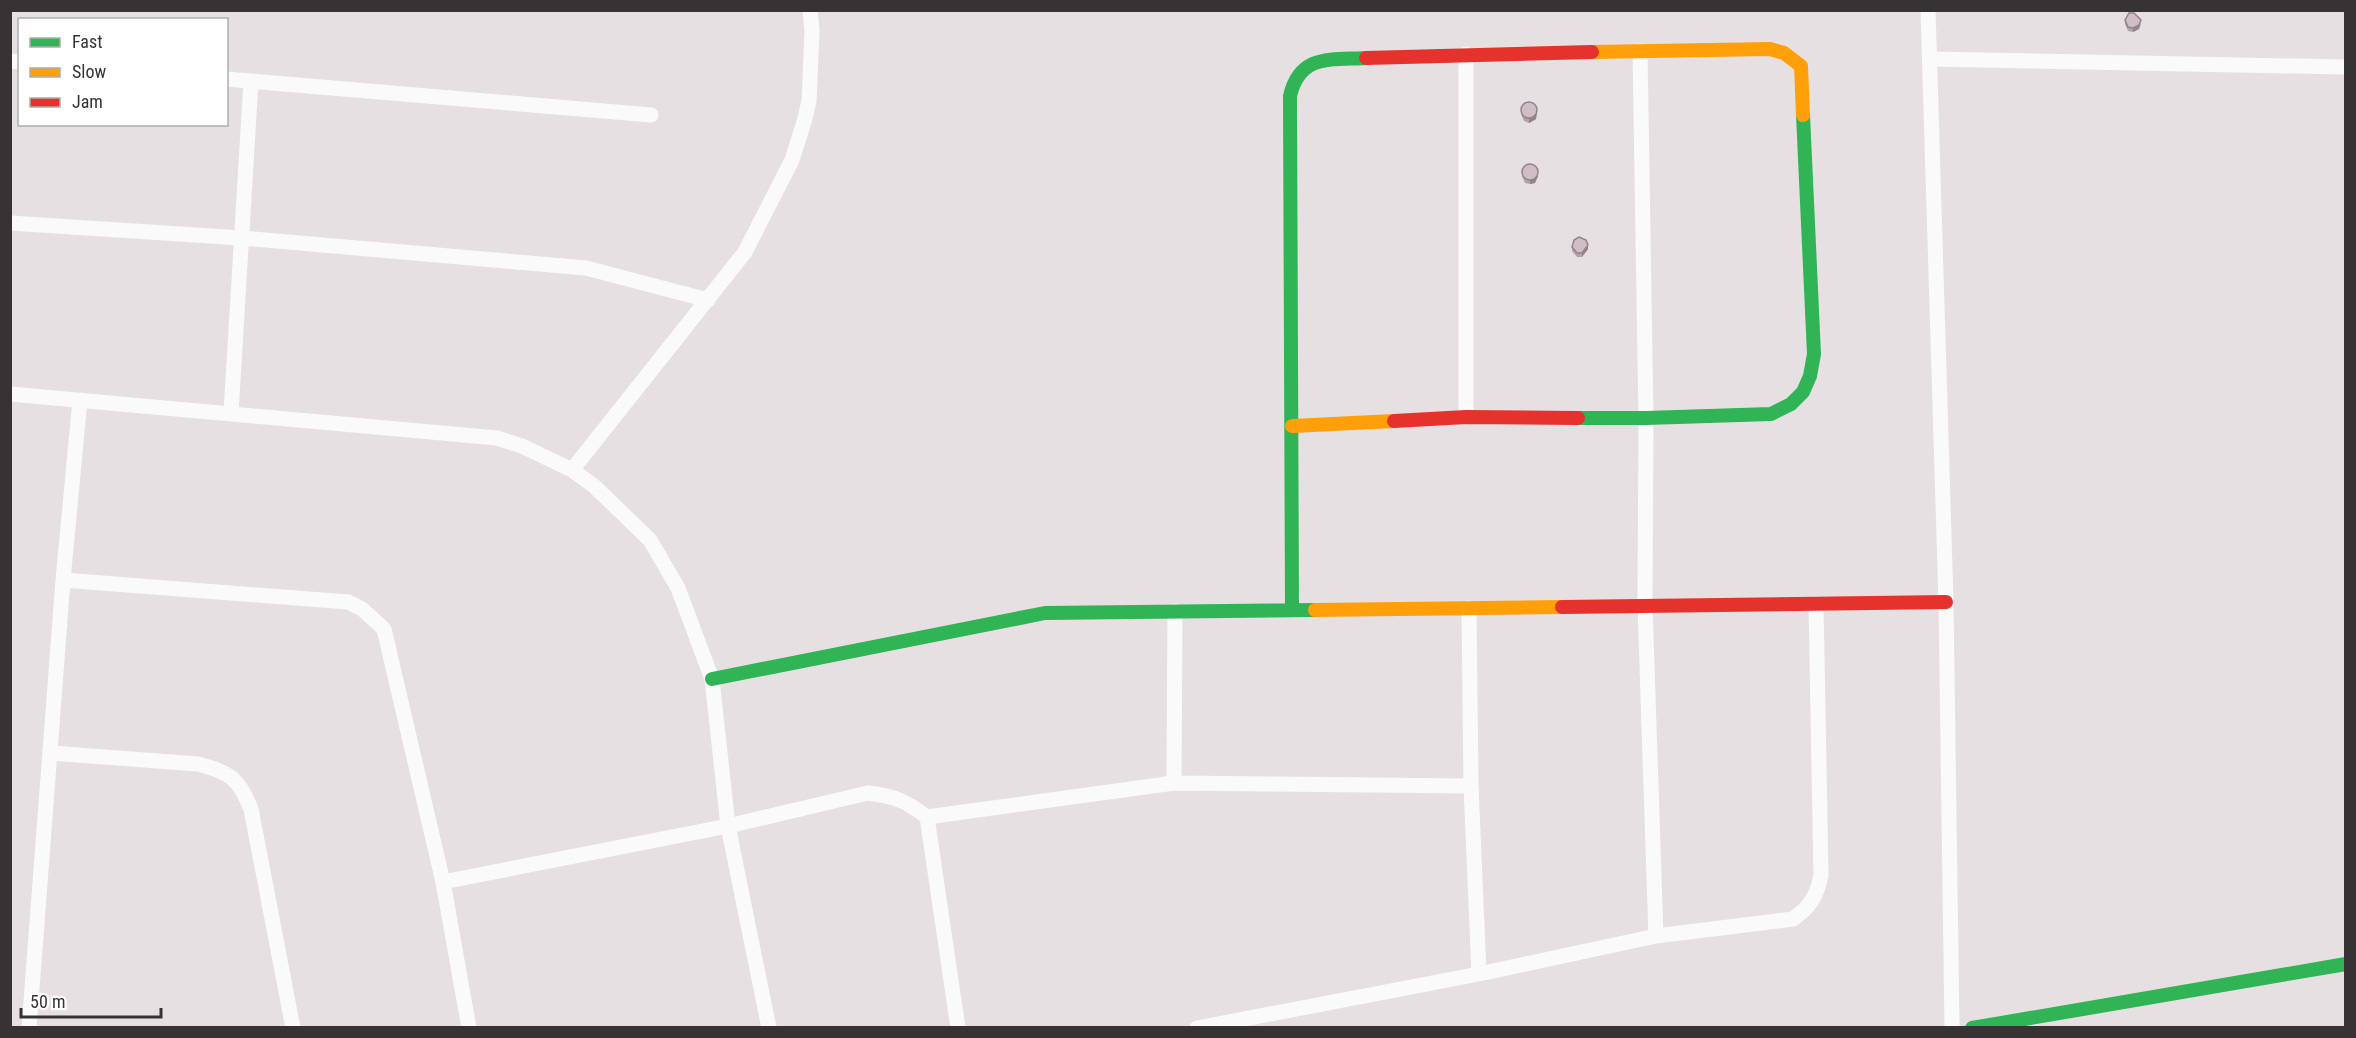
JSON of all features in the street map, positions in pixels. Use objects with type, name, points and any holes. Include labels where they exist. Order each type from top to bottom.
[{"type":"street","points":[[572,470],[745,252],[792,160],[809,101],[812,31],[810,10]]},
{"type":"street","points":[[1928,10],[1946,602],[1952,1028]]},
{"type":"street","points":[[1292,426],[1466,417],[1646,418],[1771,414],[1788,406],[1800,397],[1811,379],[1814,354],[1801,66],[1784,53],[1770,49],[1466,54],[1324,60],[1305,66],[1295,78],[1290,96],[1292,610]]},
{"type":"street","points":[[1640,51],[1646,418],[1645,606],[1656,936]]},
{"type":"street","points":[[1466,54],[1466,417]]},
{"type":"street","points":[[1930,59],[2346,67]]},
{"type":"street","points":[[228,79],[651,116]]},
{"type":"street","points":[[231,413],[251,81]]},
{"type":"street","points":[[10,224],[242,238],[586,267],[708,300]]},
{"type":"street","points":[[10,394],[496,438],[522,446],[572,470],[594,486],[650,540],[678,588],[712,679],[728,825],[769,1028]]},
{"type":"street","points":[[29,1028],[63,580],[80,400]]},
{"type":"street","points":[[63,580],[348,602],[375,619],[384,629],[442,882],[469,1028]]},
{"type":"street","points":[[712,679],[1012,618],[1045,614],[1946,602]]},
{"type":"street","points":[[1197,1028],[1479,974],[1656,936],[1793,918],[1811,904],[1818,890],[1821,875],[1816,604]]},
{"type":"street","points":[[1469,608],[1471,786],[1479,974]]},
{"type":"street","points":[[1174,783],[1175,611]]},
{"type":"street","points":[[51,753],[198,764],[216,769],[237,781],[251,809],[293,1028]]},
{"type":"street","points":[[927,817],[1174,783],[1471,786]]},
{"type":"street","points":[[442,882],[728,825],[868,793],[890,796],[909,803],[927,817],[958,1028]]},
{"type":"street","points":[[1972,1028],[2346,964]]},
{"type":"building","points":[[2129,13],[2134,13],[2141,20],[2139,25],[2133,28],[2128,27],[2125,20]]},
{"type":"building","points":[[1529,102],[1537,110],[1529,118],[1521,110]]},
{"type":"building","points":[[1530,164],[1538,172],[1530,180],[1522,172]]},
{"type":"building","points":[[1579,237],[1586,240],[1588,245],[1582,253],[1577,253],[1572,247],[1574,240]]},
{"type":"traffic: fast","points":[[1292,610],[1290,96],[1295,82],[1309,66],[1329,60],[1366,58]]},
{"type":"traffic: fast","points":[[1578,418],[1771,414],[1791,404],[1803,392],[1810,376],[1814,354],[1803,115]]},
{"type":"traffic: fast","points":[[712,679],[1045,613],[1315,610]]},
{"type":"traffic: fast","points":[[1972,1028],[2346,964]]},
{"type":"traffic: slow","points":[[1592,52],[1770,49],[1784,53],[1801,66],[1803,115]]},
{"type":"traffic: slow","points":[[1292,426],[1394,421]]},
{"type":"traffic: slow","points":[[1315,610],[1562,607]]},
{"type":"traffic: jam","points":[[1366,58],[1592,52]]},
{"type":"traffic: jam","points":[[1394,421],[1466,417],[1578,418]]},
{"type":"traffic: jam","points":[[1562,607],[1946,602]]}]
